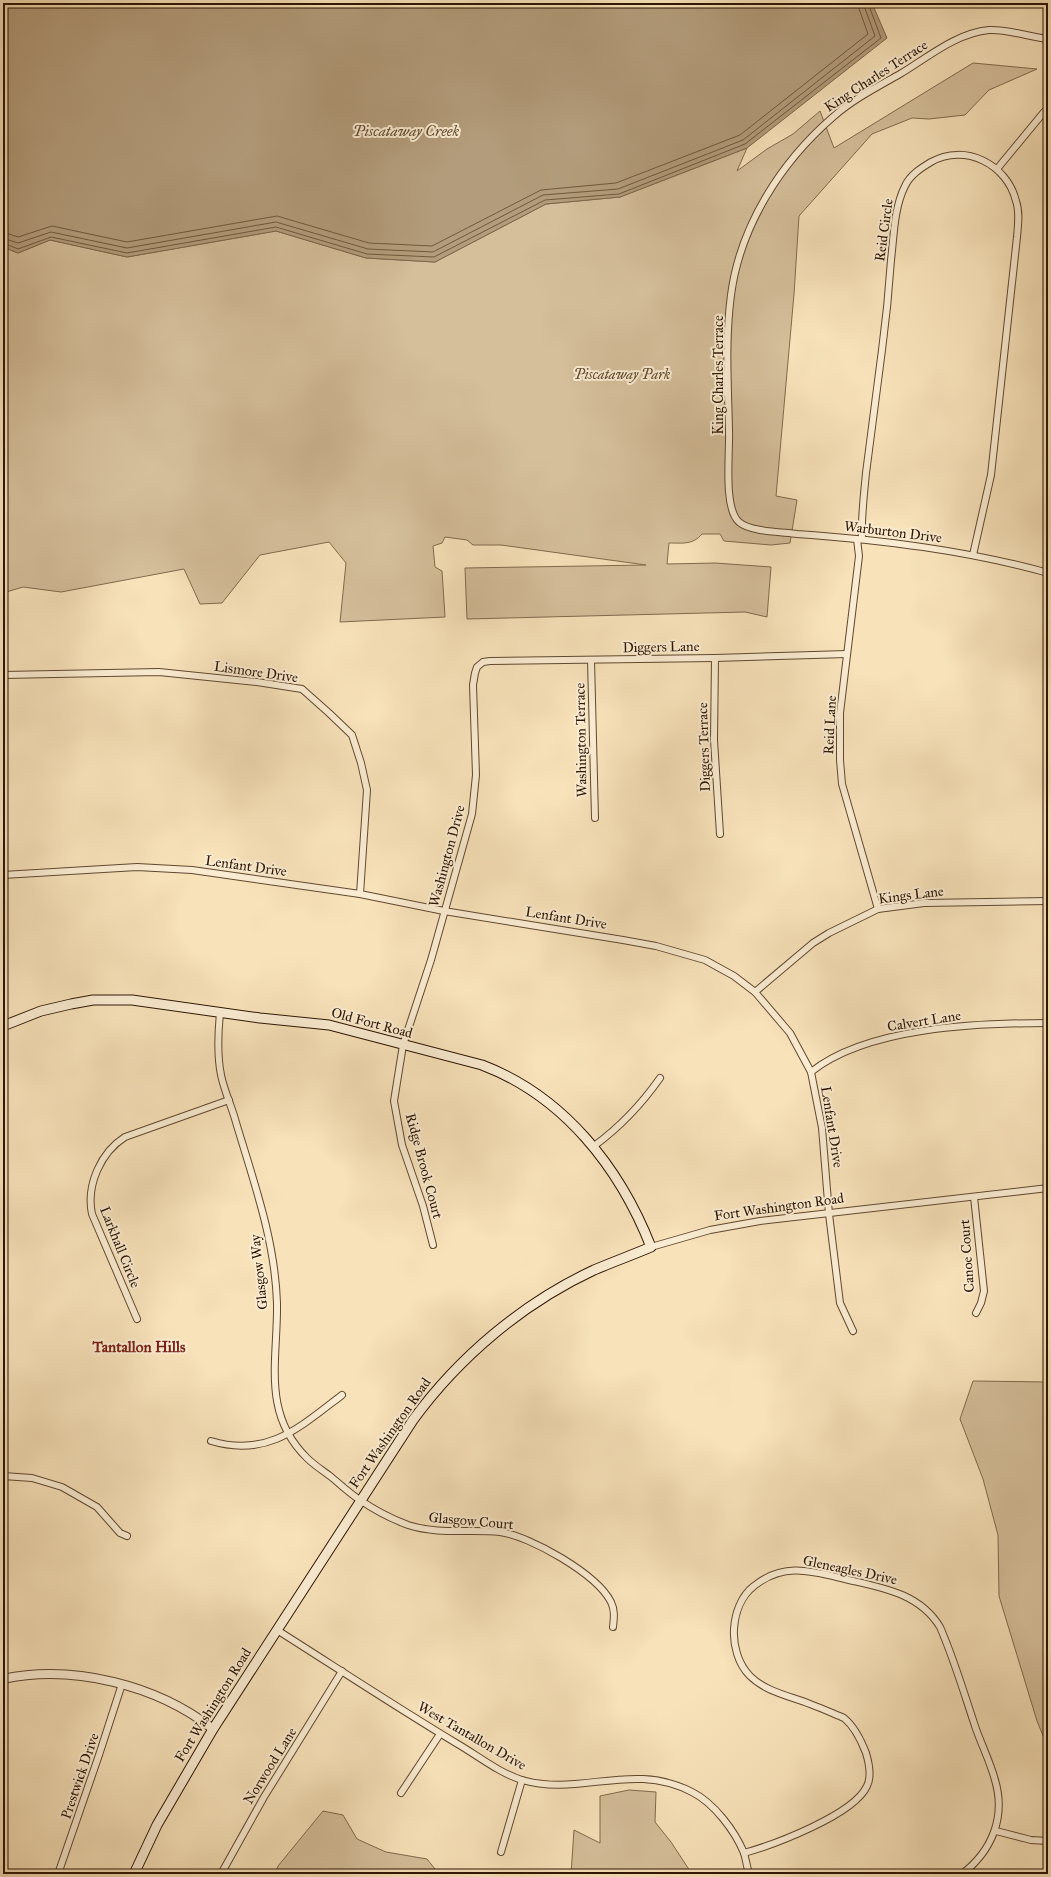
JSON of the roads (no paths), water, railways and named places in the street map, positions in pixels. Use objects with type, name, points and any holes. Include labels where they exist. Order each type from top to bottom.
[{"type":"main road","name":"Old Fort Road","points":[[3,1026],[55,1007],[93,1000],[115,999],[149,1002],[220,1013],[329,1025],[482,1066],[504,1074],[538,1094],[594,1146],[615,1175],[632,1206],[651,1247]]},
{"type":"main road","name":"Fort Washington Road","points":[[134,1874],[157,1825],[213,1729],[360,1500],[426,1403],[440,1385],[475,1350],[530,1308],[594,1270],[651,1247]]},
{"type":"street","name":"King Charles Terrace","points":[[736,519],[729,500],[730,441],[727,374],[732,294],[747,238],[758,210],[768,194],[800,149],[833,116],[937,50],[963,38],[987,30],[1048,39]]},
{"type":"street","points":[[997,169],[1044,112]]},
{"type":"street","name":"Reid Circle","points":[[859,539],[882,350],[895,222],[900,199],[904,186],[924,165],[940,158],[967,155],[983,160],[997,169],[1005,178],[1014,193],[1018,209],[1018,224],[991,475],[973,555]]},
{"type":"street","name":"Warburton Drive","points":[[736,519],[743,525],[755,529],[859,539],[973,555],[1048,573]]},
{"type":"street","name":"Reid Lane","points":[[859,539],[859,556],[839,726],[841,773],[842,784],[878,909]]},
{"type":"street","name":"Diggers Lane","points":[[477,667],[483,662],[490,661],[715,658],[847,654]]},
{"type":"street","name":"Diggers Terrace","points":[[715,658],[714,740],[720,834]]},
{"type":"street","name":"Washington Terrace","points":[[591,660],[595,818]]},
{"type":"street","name":"Washington Drive","points":[[403,1045],[431,960],[472,814],[475,797],[476,775],[473,685],[477,667]]},
{"type":"street","name":"Lismore Drive","points":[[3,675],[159,672],[258,682],[302,689],[329,712],[352,735],[361,763],[367,790],[360,894]]},
{"type":"street","name":"Lenfant Drive","points":[[3,875],[137,866],[192,870],[360,894],[444,911],[656,946],[705,960],[734,976],[755,992],[790,1033],[811,1072],[822,1128],[829,1214],[840,1303],[853,1331]]},
{"type":"street","name":"Kings Lane","points":[[755,992],[813,943],[829,933],[878,909],[924,903],[1048,901]]},
{"type":"street","name":"Glasgow Way","points":[[220,1013],[218,1040],[221,1075],[262,1207],[270,1244],[277,1304],[274,1385],[280,1412],[288,1434],[298,1448],[311,1462],[360,1500]]},
{"type":"street","name":"Calvert Lane","points":[[811,1072],[826,1060],[846,1052],[889,1038],[922,1030],[980,1025],[1048,1023]]},
{"type":"street","name":"Ridge Brook Court","points":[[403,1045],[394,1101],[402,1145],[423,1206],[433,1245]]},
{"type":"street","points":[[594,1146],[623,1122],[643,1101],[660,1078]]},
{"type":"street","name":"Larkhall Circle","points":[[137,1320],[92,1214],[90,1195],[98,1169],[107,1153],[117,1142],[125,1137],[229,1100]]},
{"type":"street","name":"Fort Washington Road","points":[[651,1247],[710,1230],[760,1221],[1048,1188]]},
{"type":"street","name":"Canoe Court","points":[[974,1197],[984,1291],[981,1303],[976,1313]]},
{"type":"street","points":[[211,1441],[230,1446],[251,1446],[276,1440],[288,1434],[342,1395]]},
{"type":"street","points":[[3,1476],[32,1478],[62,1487],[97,1507],[120,1533],[127,1536]]},
{"type":"street","name":"Glasgow Court","points":[[360,1500],[407,1524],[426,1529],[442,1532],[499,1532],[514,1535],[532,1542],[575,1567],[596,1582],[612,1604],[614,1619],[613,1627]]},
{"type":"street","name":"Gleneagles Drive","points":[[744,1853],[768,1846],[819,1824],[862,1794],[870,1777],[867,1758],[860,1739],[852,1725],[844,1718],[777,1693],[758,1683],[744,1669],[736,1650],[734,1641],[734,1626],[738,1609],[744,1596],[750,1589],[767,1576],[790,1570],[819,1573],[886,1589],[914,1601],[936,1620],[942,1632],[977,1733],[995,1778],[999,1805],[996,1830],[981,1857],[962,1874]]},
{"type":"street","name":"West Tantallon Drive","points":[[277,1630],[440,1734],[522,1780],[551,1785],[640,1777],[678,1785],[700,1796],[727,1825],[744,1853],[749,1874]]},
{"type":"street","name":"Norwood Lane","points":[[221,1874],[260,1804],[342,1671]]},
{"type":"street","points":[[3,1679],[61,1675],[86,1677],[122,1684],[155,1694],[172,1702],[213,1729]]},
{"type":"street","name":"Prestwick Drive","points":[[58,1874],[100,1755],[122,1684]]},
{"type":"street","points":[[401,1794],[440,1734]]},
{"type":"street","points":[[501,1852],[522,1780]]},
{"type":"street","points":[[996,1830],[1031,1840],[1048,1841]]},
{"type":"street","points":[[3,1870],[8,1874]]},
{"type":"water","name":"Piscataway Creek","points":[[3,3],[872,3],[887,38],[747,148],[620,197],[546,204],[435,262],[366,258],[276,231],[127,257],[50,240],[18,253],[3,247]]},
{"type":"district","name":"Tantallon Hills","points":[[139,1347]]},
{"type":"park label","name":"Piscataway Park","points":[[622,374]]}]
